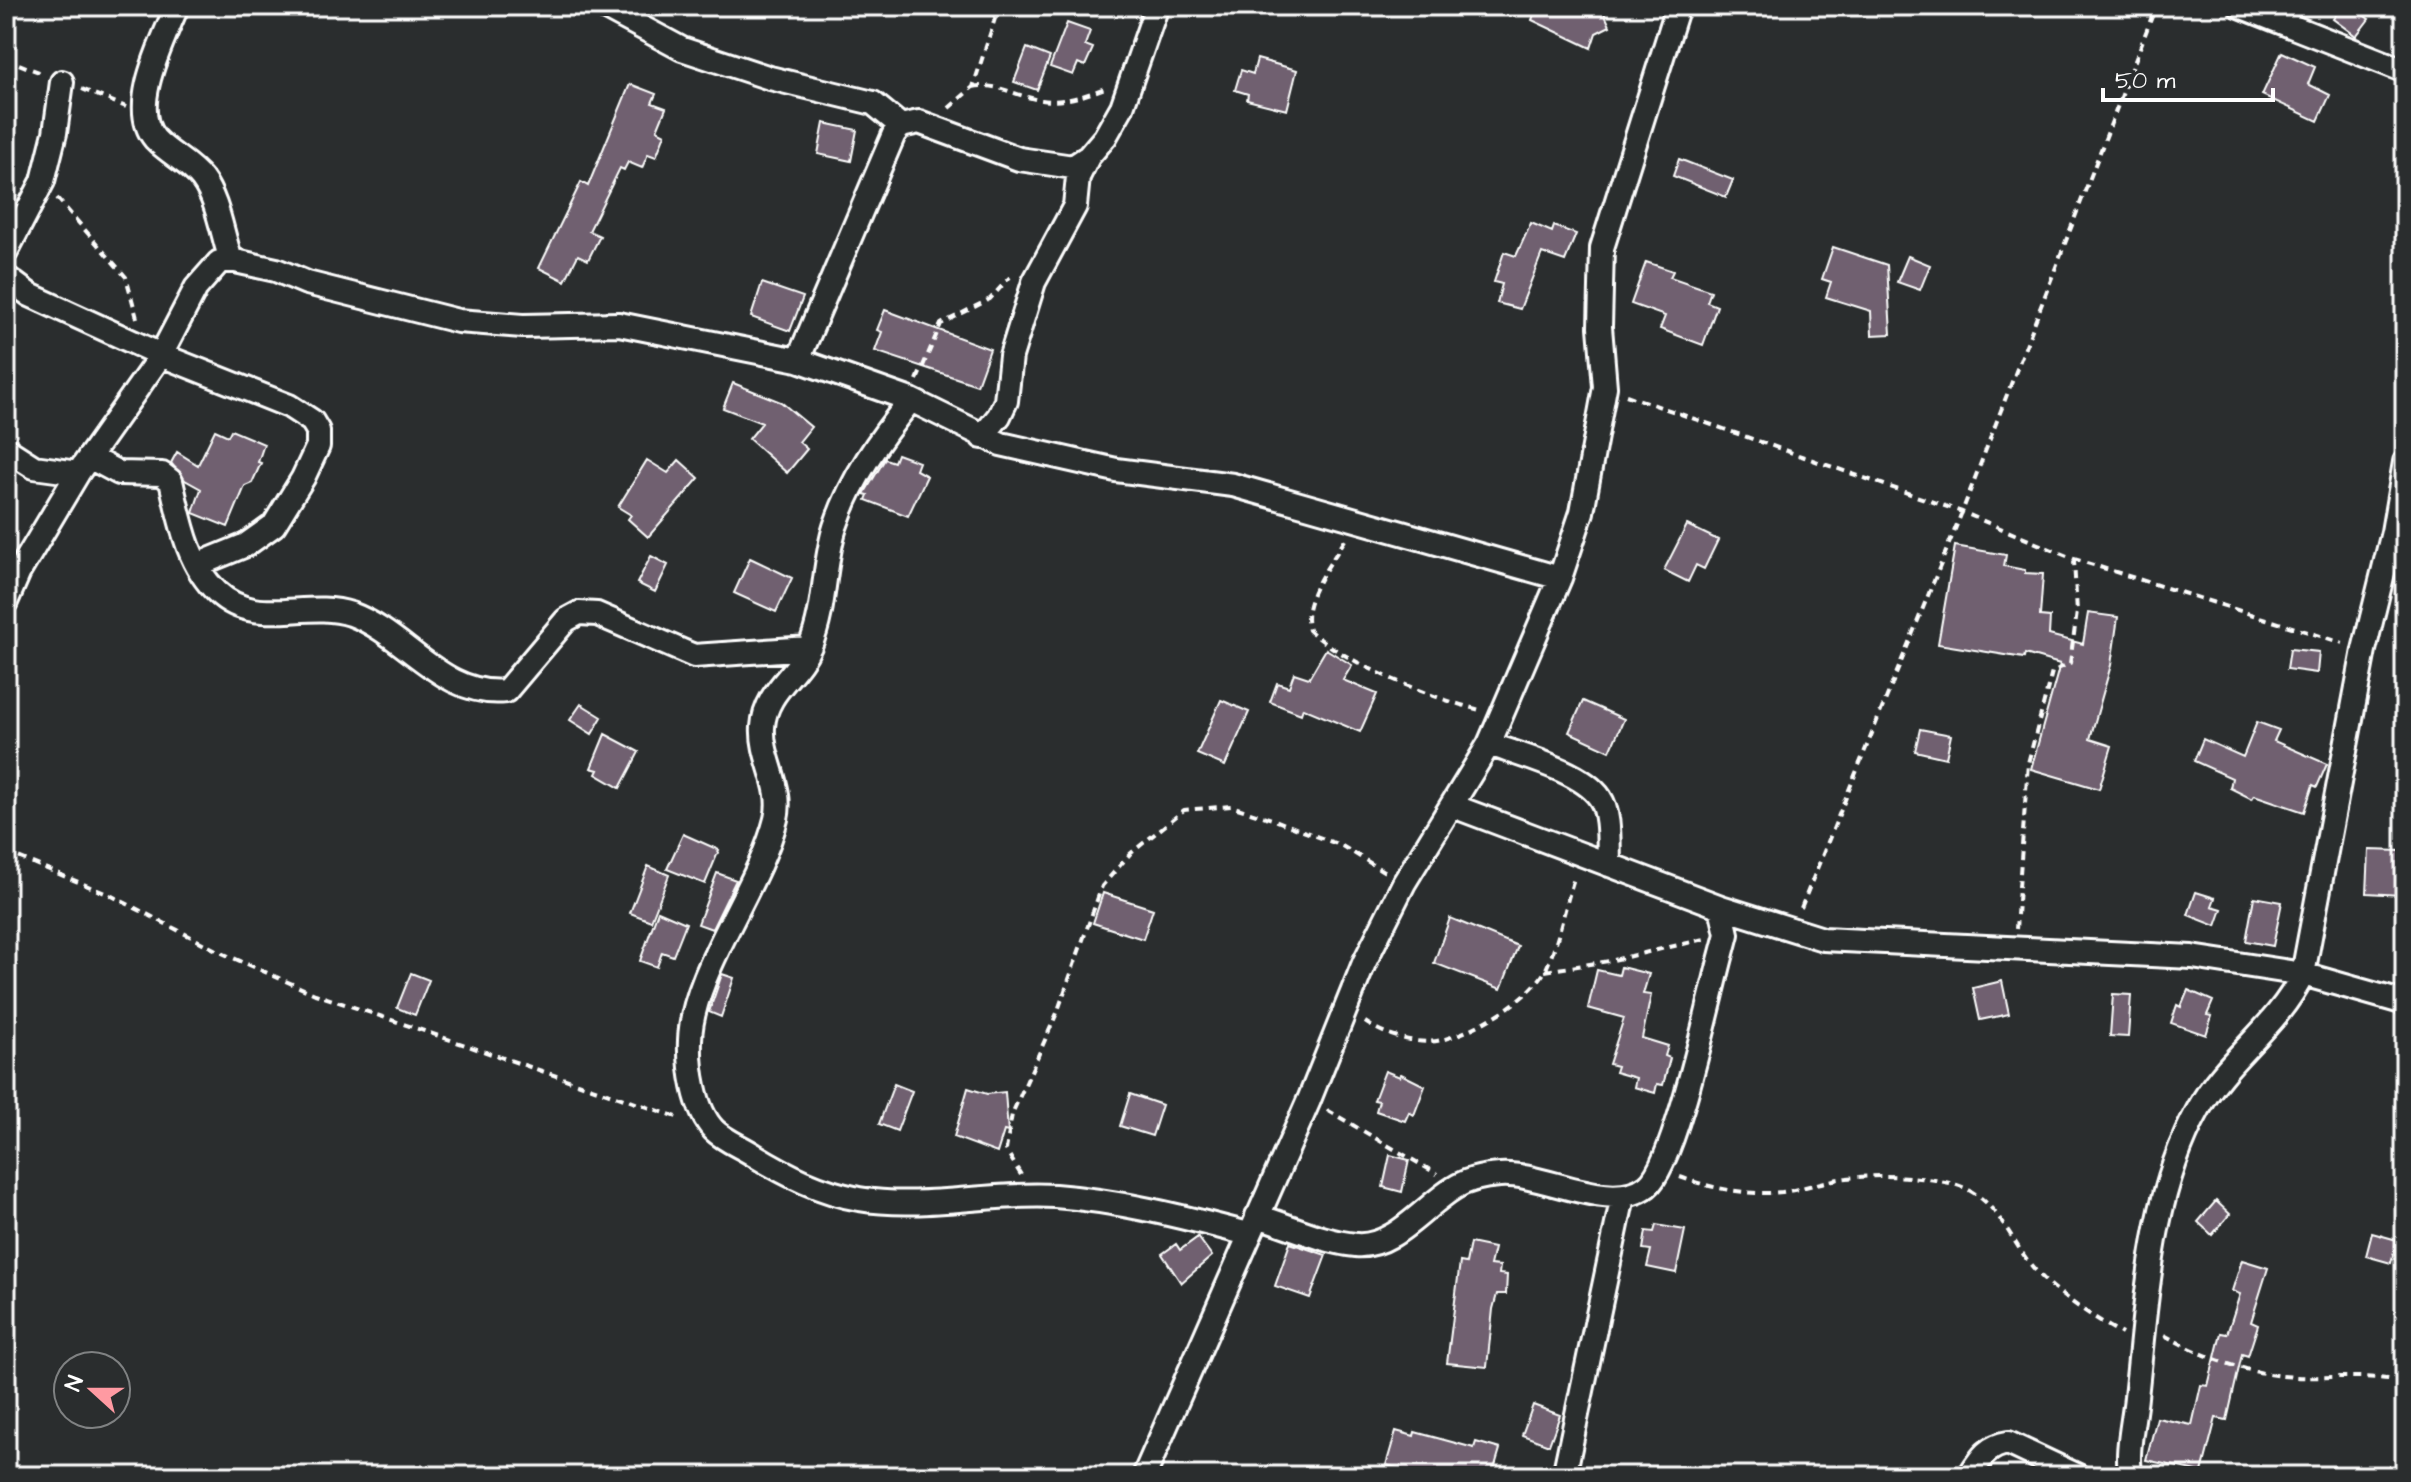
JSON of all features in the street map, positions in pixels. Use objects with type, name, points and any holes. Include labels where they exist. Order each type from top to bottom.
[{"type":"street","points":[[177,6],[145,88],[146,115],[152,136],[202,179],[212,197],[231,260]]},
{"type":"street","points":[[602,6],[682,49],[770,78],[873,103],[901,126]]},
{"type":"street","points":[[982,437],[999,416],[1006,401],[1011,356],[1034,282],[1075,206],[1078,177],[1088,157],[1105,137],[1131,83],[1157,6]]},
{"type":"street","points":[[1144,1476],[1309,1100],[1345,1010],[1404,883],[1489,744],[1560,578],[1582,512],[1605,387],[1600,327],[1602,248],[1678,6]]},
{"type":"street","points":[[2240,6],[2267,11],[2405,71]]},
{"type":"street","points":[[6,252],[43,181],[55,133],[62,82]]},
{"type":"street","points":[[798,360],[894,134],[901,126],[919,122],[1019,159],[1049,164],[1073,167],[1088,157]]},
{"type":"street","points":[[6,602],[19,572],[153,351],[196,288],[219,262],[231,260],[276,270],[307,283],[458,321],[523,326],[619,324],[798,360],[911,400],[982,437],[1076,462],[1233,485],[1560,578]]},
{"type":"street","points":[[6,277],[30,295],[153,351],[289,406],[312,421],[318,431],[318,446],[303,478],[274,525],[246,545],[197,565]]},
{"type":"street","points":[[911,400],[884,433],[854,481],[835,529],[809,648],[778,687],[766,710],[764,742],[776,786],[776,820],[764,856],[701,994],[690,1036],[692,1074],[700,1104],[713,1129],[797,1181],[862,1200],[1037,1195],[1095,1199],[1356,1245],[1376,1243],[1455,1187],[1480,1177],[1511,1174],[1598,1194],[1623,1196],[1647,1187],[1661,1171],[1727,934],[1721,907]]},
{"type":"street","points":[[6,449],[34,467],[84,465],[119,473],[162,474],[171,481],[182,528],[197,565],[217,592],[244,610],[282,613],[326,608],[353,615],[382,630],[455,682],[486,693],[506,691],[566,620],[579,613],[597,614],[694,656],[809,648]]},
{"type":"street","points":[[2127,1474],[2159,1220],[2183,1140],[2200,1105],[2230,1066],[2275,1021],[2303,974],[2364,650],[2382,574],[2399,539],[2405,462]]},
{"type":"street","points":[[2382,574],[2405,569]]},
{"type":"street","points":[[1489,744],[1548,765],[1585,785],[1601,798],[1606,817],[1609,865]]},
{"type":"street","points":[[1453,806],[1721,907],[1791,932],[1823,939],[2192,957],[2303,974],[2405,1003]]},
{"type":"street","points":[[1564,1476],[1623,1196]]},
{"type":"street","points":[[1969,1476],[1983,1454],[1996,1445],[2008,1443],[2078,1476]]},
{"type":"path","points":[[973,87],[999,6]]},
{"type":"path","points":[[1791,932],[1962,512],[2156,6]]},
{"type":"path","points":[[944,111],[973,87],[990,84],[1041,100],[1061,101],[1131,83]]},
{"type":"path","points":[[43,181],[126,277],[153,351]]},
{"type":"path","points":[[911,400],[936,330],[990,299],[1011,276]]},
{"type":"path","points":[[1605,387],[1962,512],[2074,559],[2364,650]]},
{"type":"path","points":[[1356,520],[1316,589],[1306,621],[1309,630],[1356,661],[1461,706],[1502,715]]},
{"type":"path","points":[[2015,947],[2028,763],[2052,672],[2070,663],[2077,612],[2074,559]]},
{"type":"path","points":[[1037,1195],[1006,1150],[1012,1114],[1057,1013],[1102,886],[1130,854],[1184,810],[1231,806],[1342,846],[1404,883]]},
{"type":"path","points":[[6,852],[112,896],[222,953],[315,994],[713,1129]]},
{"type":"path","points":[[1345,1010],[1370,1026],[1401,1038],[1439,1041],[1492,1018],[1545,971],[1582,854]]},
{"type":"path","points":[[1545,971],[1609,961],[1727,934]]},
{"type":"path","points":[[1309,1100],[1423,1164],[1455,1187]]},
{"type":"path","points":[[1661,1171],[1730,1190],[1780,1192],[1847,1178],[1878,1177],[1957,1185],[1978,1195],[1997,1214],[2038,1273],[2063,1295],[2143,1337],[2164,1335],[2206,1358],[2276,1375],[2353,1375],[2405,1382]]},
{"type":"building","points":[[1537,6],[1601,6],[1610,26],[1596,33],[1591,48],[1532,20]]},
{"type":"building","points":[[2342,6],[2351,6],[2369,19],[2356,36],[2333,19]]},
{"type":"building","points":[[1067,23],[1090,31],[1085,45],[1093,48],[1085,66],[1078,63],[1073,75],[1050,67]]},
{"type":"building","points":[[1027,48],[1050,57],[1037,90],[1014,82]]},
{"type":"building","points":[[2282,52],[2315,67],[2308,84],[2330,95],[2318,121],[2262,95]]},
{"type":"building","points":[[1257,59],[1297,70],[1287,110],[1247,100],[1248,94],[1235,90],[1241,70],[1253,74]]},
{"type":"building","points":[[630,84],[656,94],[652,103],[666,108],[657,130],[665,134],[656,157],[648,154],[642,168],[628,162],[624,170],[620,168],[589,231],[600,236],[588,260],[578,255],[565,281],[539,268],[581,182],[588,186]]},
{"type":"building","points":[[824,123],[857,130],[851,161],[818,154]]},
{"type":"building","points":[[1679,159],[1733,180],[1726,197],[1673,176]]},
{"type":"building","points":[[1531,223],[1552,232],[1554,226],[1576,234],[1565,261],[1542,253],[1520,309],[1497,303],[1502,284],[1494,282],[1504,252],[1516,256]]},
{"type":"building","points":[[1833,247],[1887,265],[1891,334],[1872,335],[1871,311],[1826,297],[1831,282],[1822,279]]},
{"type":"building","points":[[1908,256],[1930,265],[1920,290],[1897,282]]},
{"type":"building","points":[[1646,262],[1673,271],[1670,277],[1711,291],[1707,302],[1717,306],[1703,345],[1660,329],[1665,316],[1631,304]]},
{"type":"building","points":[[762,283],[803,297],[790,331],[751,317]]},
{"type":"building","points":[[885,310],[990,349],[977,385],[875,351],[882,332],[877,330]]},
{"type":"building","points":[[733,383],[781,402],[811,427],[799,442],[807,449],[787,473],[749,439],[762,423],[723,408]]},
{"type":"building","points":[[215,430],[228,436],[231,430],[264,444],[258,462],[261,463],[252,483],[245,486],[228,527],[193,513],[201,489],[185,480],[171,463],[177,452],[198,465]]},
{"type":"building","points":[[897,454],[919,462],[916,470],[927,476],[908,516],[866,500],[868,495],[864,494],[885,459],[894,462]]},
{"type":"building","points":[[647,460],[668,473],[679,460],[699,478],[648,537],[628,519],[631,515],[618,507]]},
{"type":"building","points":[[1687,525],[1718,540],[1704,569],[1696,565],[1688,582],[1664,570]]},
{"type":"building","points":[[1955,546],[2006,555],[2004,566],[2025,570],[2025,573],[2043,574],[2040,616],[2050,617],[2049,635],[2083,644],[2088,613],[2118,617],[2111,665],[2090,739],[2112,746],[2099,789],[2031,769],[2060,664],[2025,654],[2024,658],[1938,644]]},
{"type":"building","points":[[651,556],[668,565],[655,592],[637,583]]},
{"type":"building","points":[[750,558],[792,578],[776,612],[734,593]]},
{"type":"building","points":[[1326,649],[1352,665],[1343,680],[1377,694],[1360,732],[1303,708],[1301,714],[1270,702],[1277,683],[1289,687],[1294,673],[1309,678]]},
{"type":"building","points":[[2290,649],[2319,652],[2317,673],[2287,669]]},
{"type":"building","points":[[1221,700],[1249,712],[1225,766],[1197,754]]},
{"type":"building","points":[[1583,701],[1624,719],[1610,751],[1569,732]]},
{"type":"building","points":[[581,704],[602,717],[592,734],[570,720]]},
{"type":"building","points":[[2257,722],[2279,730],[2274,741],[2327,764],[2317,787],[2313,785],[2304,812],[2254,795],[2252,799],[2230,788],[2232,778],[2194,761],[2203,739],[2243,757]]},
{"type":"building","points":[[1920,729],[1951,735],[1946,758],[1915,751]]},
{"type":"building","points":[[605,734],[639,752],[620,788],[591,768]]},
{"type":"building","points":[[683,834],[719,850],[705,884],[667,869]]},
{"type":"building","points":[[2369,850],[2402,851],[2401,895],[2367,893]]},
{"type":"building","points":[[648,866],[669,875],[651,921],[630,913]]},
{"type":"building","points":[[717,873],[736,880],[712,929],[698,924]]},
{"type":"building","points":[[2196,892],[2215,898],[2212,906],[2222,909],[2216,926],[2188,915]]},
{"type":"building","points":[[1103,893],[1153,909],[1143,939],[1093,923]]},
{"type":"building","points":[[2254,897],[2282,902],[2273,946],[2246,941]]},
{"type":"building","points":[[658,911],[686,923],[673,956],[662,952],[657,967],[640,961]]},
{"type":"building","points":[[1450,918],[1518,946],[1501,989],[1434,963]]},
{"type":"building","points":[[1621,967],[1649,974],[1643,994],[1651,995],[1642,1038],[1668,1046],[1665,1056],[1670,1058],[1663,1085],[1657,1084],[1655,1093],[1634,1087],[1636,1078],[1615,1072],[1617,1066],[1609,1064],[1624,1018],[1588,1008],[1597,970],[1619,975]]},
{"type":"building","points":[[411,973],[429,980],[415,1015],[397,1008]]},
{"type":"building","points":[[722,974],[734,978],[721,1017],[709,1012]]},
{"type":"building","points":[[2002,981],[2009,1014],[1980,1020],[1973,988]]},
{"type":"building","points":[[2188,990],[2213,1001],[2207,1015],[2212,1016],[2206,1035],[2171,1023],[2177,1005],[2181,1007]]},
{"type":"building","points":[[2113,994],[2131,995],[2128,1037],[2110,1036]]},
{"type":"building","points":[[1385,1071],[1400,1077],[1401,1074],[1425,1086],[1414,1115],[1409,1112],[1405,1121],[1376,1111],[1379,1101],[1374,1100]]},
{"type":"building","points":[[894,1084],[912,1091],[897,1131],[879,1124]]},
{"type":"building","points":[[968,1088],[987,1094],[1005,1092],[1008,1132],[1004,1131],[997,1153],[954,1137]]},
{"type":"building","points":[[1130,1094],[1162,1105],[1152,1136],[1120,1126]]},
{"type":"building","points":[[1390,1155],[1409,1160],[1402,1192],[1383,1187]]},
{"type":"building","points":[[2216,1201],[2230,1214],[2212,1235],[2198,1222]]},
{"type":"building","points":[[1656,1225],[1685,1230],[1676,1273],[1647,1267],[1651,1250],[1643,1249],[1646,1231],[1654,1232]]},
{"type":"building","points":[[2372,1233],[2397,1240],[2391,1263],[2366,1256]]},
{"type":"building","points":[[1198,1237],[1212,1256],[1181,1283],[1162,1254],[1176,1244],[1180,1250]]},
{"type":"building","points":[[1290,1243],[1326,1255],[1310,1298],[1275,1286]]},
{"type":"building","points":[[1470,1243],[1494,1248],[1490,1265],[1500,1266],[1499,1274],[1507,1275],[1506,1294],[1497,1294],[1493,1309],[1487,1367],[1447,1363],[1460,1262],[1466,1263]]},
{"type":"building","points":[[2242,1260],[2268,1268],[2251,1322],[2258,1325],[2248,1356],[2242,1354],[2227,1420],[2216,1418],[2202,1472],[2146,1460],[2157,1418],[2192,1425],[2201,1385],[2208,1386],[2221,1333],[2227,1334],[2240,1294],[2232,1291]]},
{"type":"building","points":[[1533,1405],[1560,1415],[1549,1445],[1522,1435]]},
{"type":"building","points":[[1396,1431],[1414,1436],[1415,1432],[1474,1448],[1476,1442],[1500,1449],[1492,1476],[1402,1476],[1404,1470],[1386,1465]]}]
